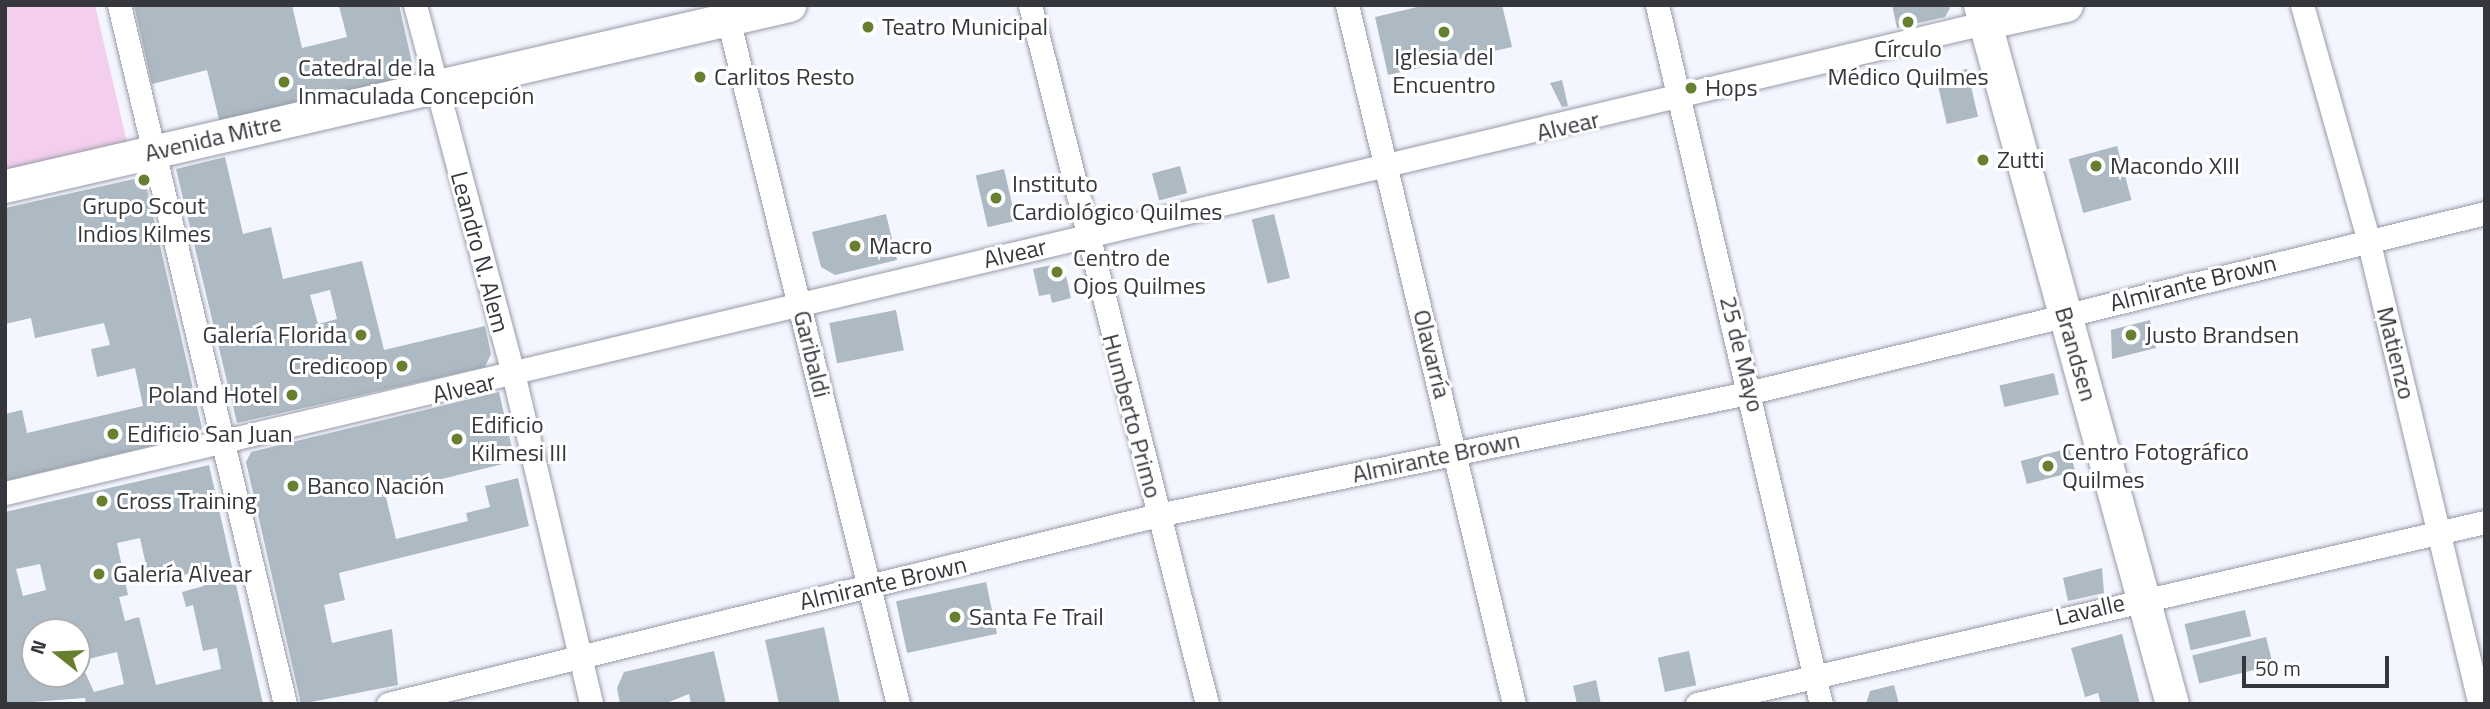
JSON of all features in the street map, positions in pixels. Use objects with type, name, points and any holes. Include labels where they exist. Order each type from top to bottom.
[{"type":"main road","name":"Avenida Mitre","points":[[5,186],[436,87],[726,12],[789,5]]},
{"type":"main road","name":"Alvear","points":[[1982,14],[2066,5]]},
{"type":"main road","name":"Brandsen","points":[[1982,14],[2172,704]]},
{"type":"street","points":[[119,5],[285,704]]},
{"type":"street","name":"Leandro N. Alem","points":[[415,5],[514,377],[591,704]]},
{"type":"street","name":"Humberto Primo","points":[[1030,5],[1084,237],[1207,704]]},
{"type":"street","name":"Olavarría","points":[[1347,5],[1456,452],[1514,704]]},
{"type":"street","name":"25 de Mayo","points":[[1657,5],[1752,392],[1821,704]]},
{"type":"street","name":"Matienzo","points":[[2302,5],[2368,239],[2480,704]]},
{"type":"street","name":"Garibaldi","points":[[726,12],[898,704]]},
{"type":"street","name":"Alvear","points":[[5,493],[514,377],[799,301],[1680,100],[1982,14]]},
{"type":"street","name":"Almirante Brown","points":[[388,704],[578,654],[1158,516],[1752,392],[2368,239],[2485,213]]},
{"type":"street","name":"Lavalle","points":[[1697,704],[2144,598],[2485,522]]},
{"type":"shaded area","points":[[5,5],[95,5],[128,147],[5,177]]},
{"type":"building","points":[[134,5],[292,5],[302,48],[347,37],[339,6],[399,5],[415,76],[221,128],[207,70],[152,84]]},
{"type":"building","name":"Iglesia del Encuentro","points":[[1426,5],[1502,5],[1512,47],[1388,75],[1375,17]]},
{"type":"building","name":"Círculo Médico Quilmes","points":[[1892,5],[1949,5],[1950,8],[1945,17],[1897,28]]},
{"type":"building","points":[[1967,69],[1978,117],[1947,124],[1936,76]]},
{"type":"building","points":[[1562,80],[1568,106],[1562,107],[1550,83]]},
{"type":"building","points":[[2117,146],[2131,200],[2083,213],[2069,159]]},
{"type":"building","points":[[225,157],[243,234],[271,227],[283,279],[362,261],[384,350],[485,326],[491,354],[485,367],[237,423],[176,169]],"holes":[[[330,290],[337,319],[318,324],[310,295]]]},
{"type":"building","points":[[1180,166],[1187,193],[1159,201],[1152,174]]},
{"type":"building","name":"Instituto Cardiológico Quilmes","points":[[1004,169],[1016,221],[988,227],[976,176]]},
{"type":"building","points":[[134,179],[146,185],[202,428],[197,435],[5,481],[5,414],[22,410],[27,433],[143,406],[135,368],[97,377],[91,349],[110,345],[104,323],[35,338],[31,318],[5,324],[5,208]]},
{"type":"building","name":"Macro","points":[[886,214],[897,260],[835,275],[821,267],[812,232]]},
{"type":"building","points":[[1274,214],[1290,278],[1268,284],[1252,220]]},
{"type":"building","points":[[1051,265],[1065,271],[1071,298],[1052,303],[1050,294],[1039,296],[1033,269]]},
{"type":"building","points":[[896,310],[904,350],[837,363],[829,323]]},
{"type":"building","name":"Justo Brandsen","points":[[2150,320],[2156,348],[2112,359],[2111,330]]},
{"type":"building","points":[[2054,373],[2059,394],[2004,407],[1999,386]]},
{"type":"building","points":[[499,392],[515,461],[385,493],[396,539],[468,521],[466,513],[490,507],[485,486],[518,478],[529,526],[339,573],[345,600],[324,605],[332,643],[392,629],[398,685],[301,704],[246,462],[251,452]]},
{"type":"building","name":"Centro Fotográfico Quilmes","points":[[2069,448],[2075,471],[2027,484],[2021,461]]},
{"type":"building","points":[[209,465],[263,704],[86,704],[85,698],[5,704],[5,512]],"holes":[[[140,538],[150,583],[200,571],[204,586],[182,592],[186,607],[193,605],[203,651],[217,648],[221,669],[156,685],[139,617],[125,621],[119,597],[128,595],[117,543]],[[40,564],[46,590],[23,596],[16,569]]]},
{"type":"building","points":[[2102,568],[2104,593],[2068,601],[2063,578]]},
{"type":"building","points":[[986,582],[997,634],[907,653],[896,601]]},
{"type":"building","points":[[2245,610],[2251,636],[2191,650],[2185,624]]},
{"type":"building","points":[[824,627],[840,704],[779,704],[765,640]]},
{"type":"building","points":[[2122,634],[2140,704],[2101,704],[2098,693],[2085,697],[2071,648]]},
{"type":"building","points":[[2266,637],[2273,665],[2199,684],[2192,655]]},
{"type":"building","points":[[714,651],[726,704],[691,704],[689,694],[664,704],[620,704],[617,688],[624,672]]},
{"type":"building","points":[[1689,651],[1696,685],[1665,692],[1658,658]]},
{"type":"building","points":[[1596,680],[1601,704],[1577,704],[1573,686]]},
{"type":"building","points":[[1894,685],[1899,704],[1866,704],[1870,691]]},
{"type":"place","name":"Círculo Médico Quilmes","points":[[1908,22]]},
{"type":"place","name":"Teatro Municipal","points":[[868,27]]},
{"type":"place","name":"Iglesia del Encuentro","points":[[1444,32]]},
{"type":"place","name":"Carlitos Resto","points":[[700,77]]},
{"type":"place","name":"Catedral de la Inmaculada Concepción","points":[[284,82]]},
{"type":"place","name":"Hops","points":[[1691,88]]},
{"type":"place","name":"Zutti","points":[[1983,160]]},
{"type":"place","name":"Macondo XIII","points":[[2096,166]]},
{"type":"place","name":"Grupo Scout Indios Kilmes","points":[[144,180]]},
{"type":"place","name":"Instituto Cardiológico Quilmes","points":[[996,198]]},
{"type":"place","name":"Macro","points":[[855,246]]},
{"type":"place","name":"Centro de Ojos Quilmes","points":[[1057,272]]},
{"type":"place","name":"Galería Florida","points":[[361,335]]},
{"type":"place","name":"Justo Brandsen","points":[[2131,335]]},
{"type":"place","name":"Credicoop","points":[[402,366]]},
{"type":"place","name":"Poland Hotel","points":[[292,395]]},
{"type":"place","name":"Edificio San Juan","points":[[113,434]]},
{"type":"place","name":"Edificio Kilmesi III","points":[[457,439]]},
{"type":"place","name":"Centro Fotográfico Quilmes","points":[[2048,466]]},
{"type":"place","name":"Banco Nación","points":[[293,486]]},
{"type":"place","name":"Cross Training","points":[[102,501]]},
{"type":"place","name":"Galería Alvear","points":[[99,574]]},
{"type":"place","name":"Santa Fe Trail","points":[[955,617]]}]
